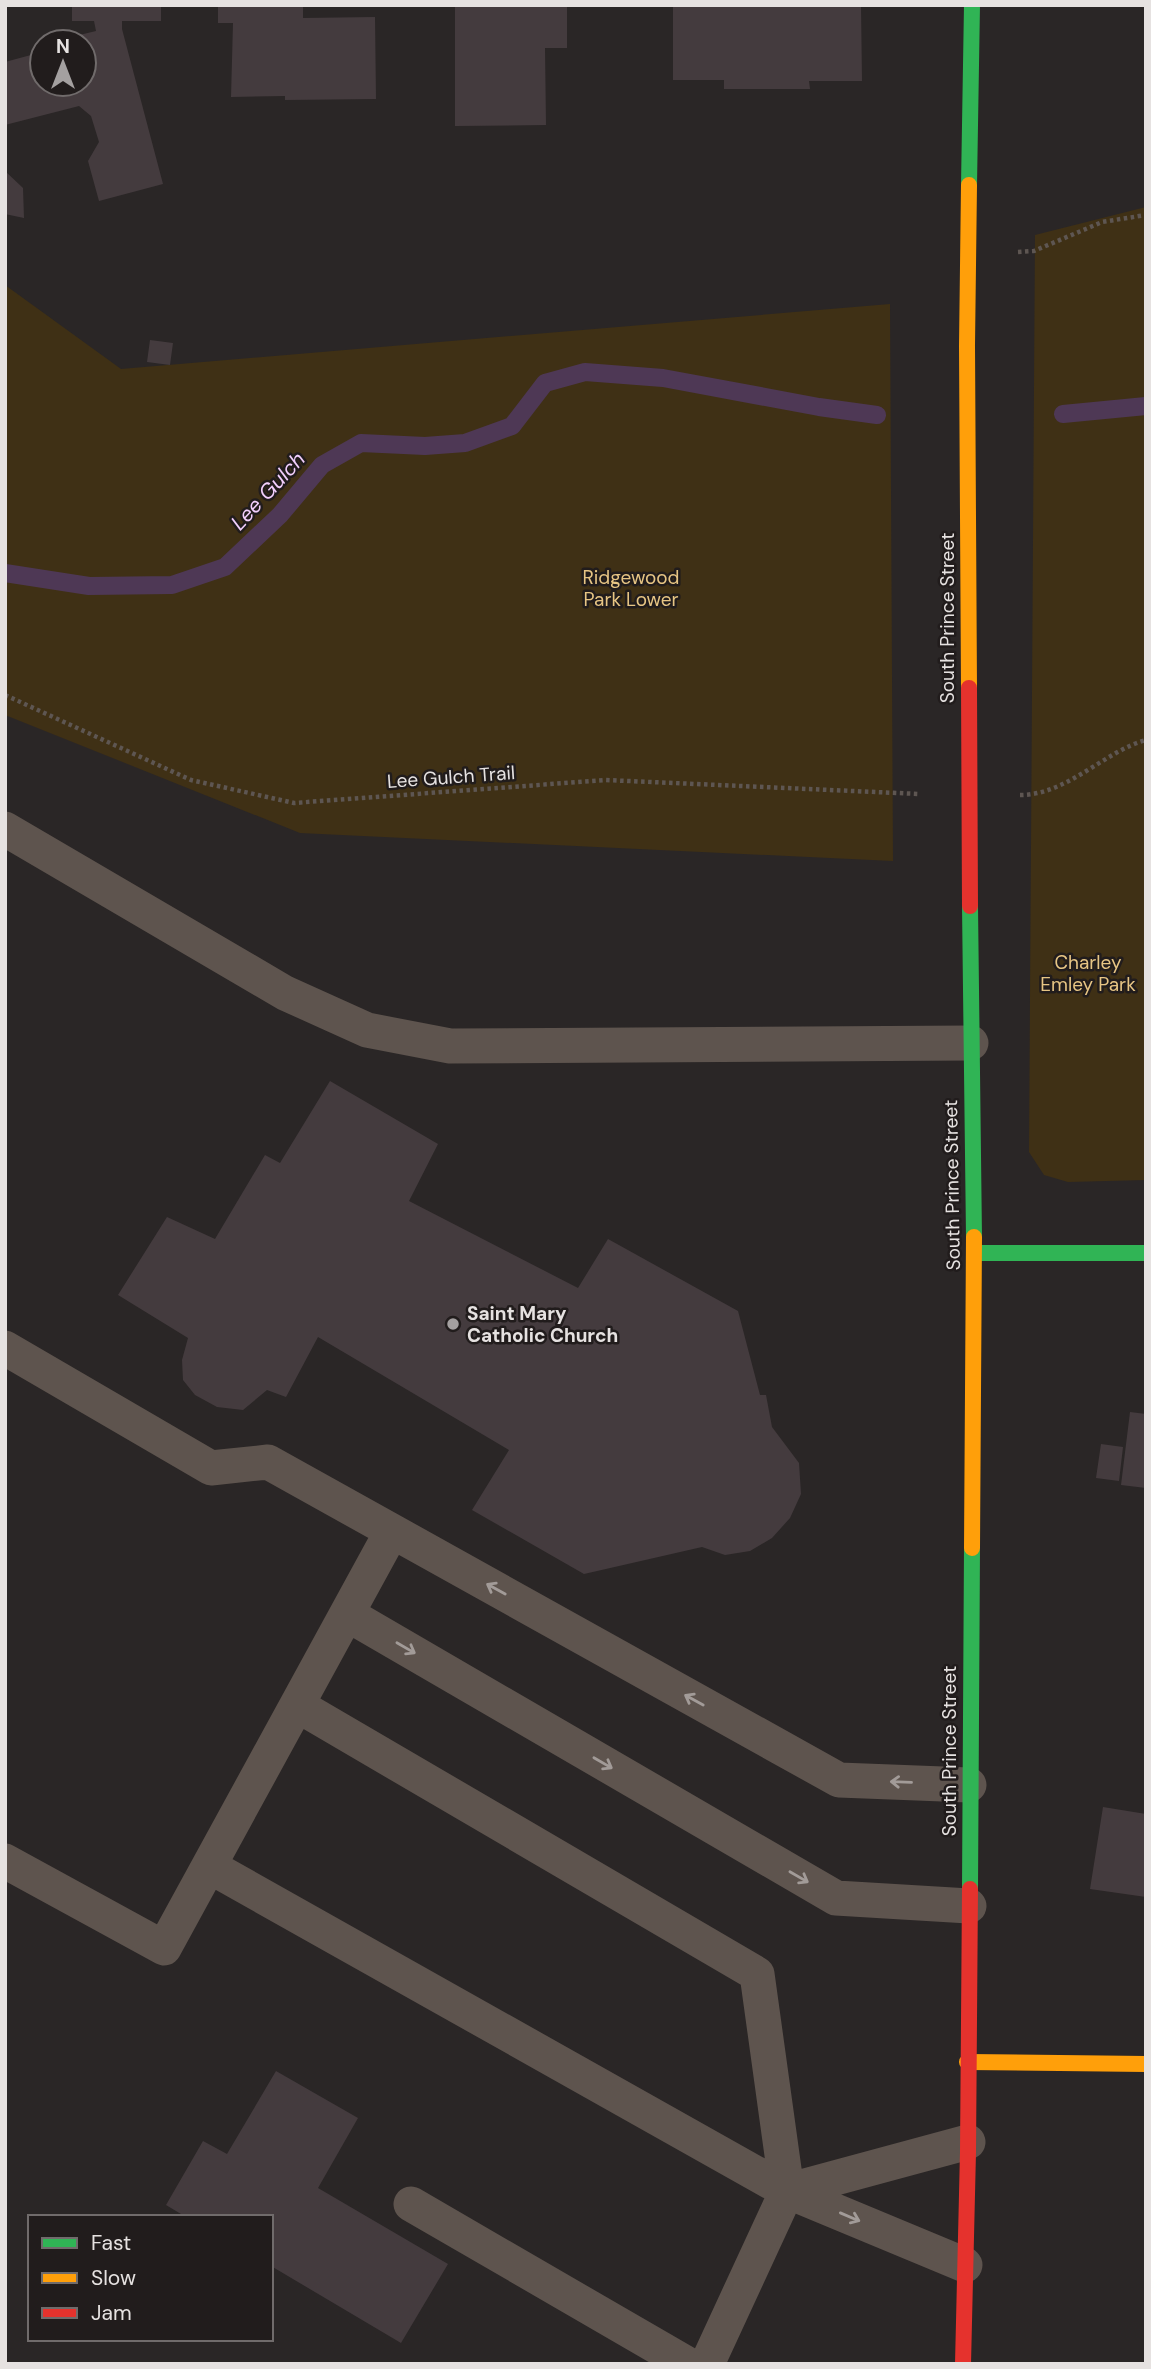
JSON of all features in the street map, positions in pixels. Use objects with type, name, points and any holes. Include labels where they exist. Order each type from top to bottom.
[{"type":"street","name":"South Prince Street","points":[[963,2364],[968,2141],[974,1253],[967,373],[972,5]]},
{"type":"street","points":[[974,1253],[1146,1253]]},
{"type":"street","points":[[967,2062],[1146,2064]]},
{"type":"lane","points":[[5,829],[285,993],[366,1030],[450,1046],[971,1043]]},
{"type":"lane","points":[[5,1348],[211,1468],[268,1462],[839,1780],[969,1785]]},
{"type":"lane","points":[[5,1861],[164,1948],[392,1531]]},
{"type":"lane","points":[[347,1614],[835,1898],[969,1906]]},
{"type":"lane","points":[[297,1705],[757,1975],[787,2191],[707,2364]]},
{"type":"lane","points":[[209,1866],[787,2191],[965,2265]]},
{"type":"lane","points":[[787,2191],[968,2141]]},
{"type":"lane","points":[[411,2204],[687,2364]]},
{"type":"path","points":[[969,255],[1034,251],[1102,222],[1146,215]]},
{"type":"path","name":"Lee Gulch Trail","points":[[5,695],[191,780],[294,803],[606,779],[920,794]]},
{"type":"path","points":[[1031,795],[1083,775],[1135,743],[1146,740]]},
{"type":"green space","name":"Charley Emley Park","points":[[1146,207],[1146,1180],[1068,1182],[1044,1175],[1029,1152],[1035,235]]},
{"type":"green space","name":"Ridgewood Park Lower","points":[[5,285],[121,369],[890,304],[893,861],[300,833],[5,715]]},
{"type":"building","points":[[72,5],[161,5],[161,21],[122,21],[122,29],[163,184],[99,201],[88,161],[99,142],[91,116],[79,106],[5,125],[5,62],[28,56],[28,98],[98,98],[98,28],[95,28],[94,21],[72,21]]},
{"type":"building","points":[[218,5],[303,5],[303,18],[375,17],[376,99],[285,100],[285,96],[231,97],[233,23],[218,23]]},
{"type":"building","points":[[455,5],[567,5],[567,48],[545,48],[546,125],[455,126]]},
{"type":"building","points":[[673,5],[861,5],[862,81],[809,81],[810,89],[724,89],[724,80],[673,80]]},
{"type":"building","points":[[5,171],[23,188],[24,218],[5,214]]},
{"type":"building","points":[[150,340],[173,343],[170,365],[147,362]]},
{"type":"building","name":"Saint Mary Catholic Church","points":[[330,1081],[438,1144],[409,1201],[578,1288],[608,1239],[738,1311],[760,1395],[766,1395],[772,1427],[799,1463],[801,1494],[790,1518],[772,1538],[750,1551],[725,1555],[702,1547],[584,1574],[472,1510],[509,1450],[318,1337],[286,1397],[267,1390],[243,1410],[217,1407],[195,1395],[183,1380],[182,1360],[188,1338],[118,1295],[167,1217],[215,1239],[265,1155],[280,1163]]},
{"type":"building","points":[[1130,1412],[1146,1414],[1146,1488],[1121,1485]]},
{"type":"building","points":[[1101,1444],[1123,1447],[1119,1481],[1096,1478]]},
{"type":"building","points":[[1103,1807],[1146,1814],[1146,1897],[1090,1889]]},
{"type":"building","points":[[276,2071],[358,2118],[318,2188],[448,2264],[401,2343],[273,2267],[273,2215],[183,2215],[166,2205],[203,2141],[227,2154]]},
{"type":"waterway","name":"Lee Gulch","points":[[5,573],[89,586],[172,585],[225,567],[280,515],[322,465],[361,443],[425,446],[465,443],[512,426],[545,383],[585,372],[663,378],[877,415]]},
{"type":"waterway","name":"Lee Gulch","points":[[1063,414],[1146,406]]},
{"type":"traffic: fast","points":[[969,185],[972,5]]},
{"type":"traffic: fast","points":[[970,906],[974,1237]]},
{"type":"traffic: fast","points":[[974,1253],[1146,1253]]},
{"type":"traffic: fast","points":[[970,1889],[972,1548]]},
{"type":"traffic: slow","points":[[969,185],[969,688]]},
{"type":"traffic: slow","points":[[972,1548],[974,1237]]},
{"type":"traffic: slow","points":[[967,2062],[1146,2064]]},
{"type":"traffic: jam","points":[[969,688],[970,906]]},
{"type":"traffic: jam","points":[[963,2364],[970,1889]]},
{"type":"place","name":"Saint Mary Catholic Church","points":[[453,1324]]}]
